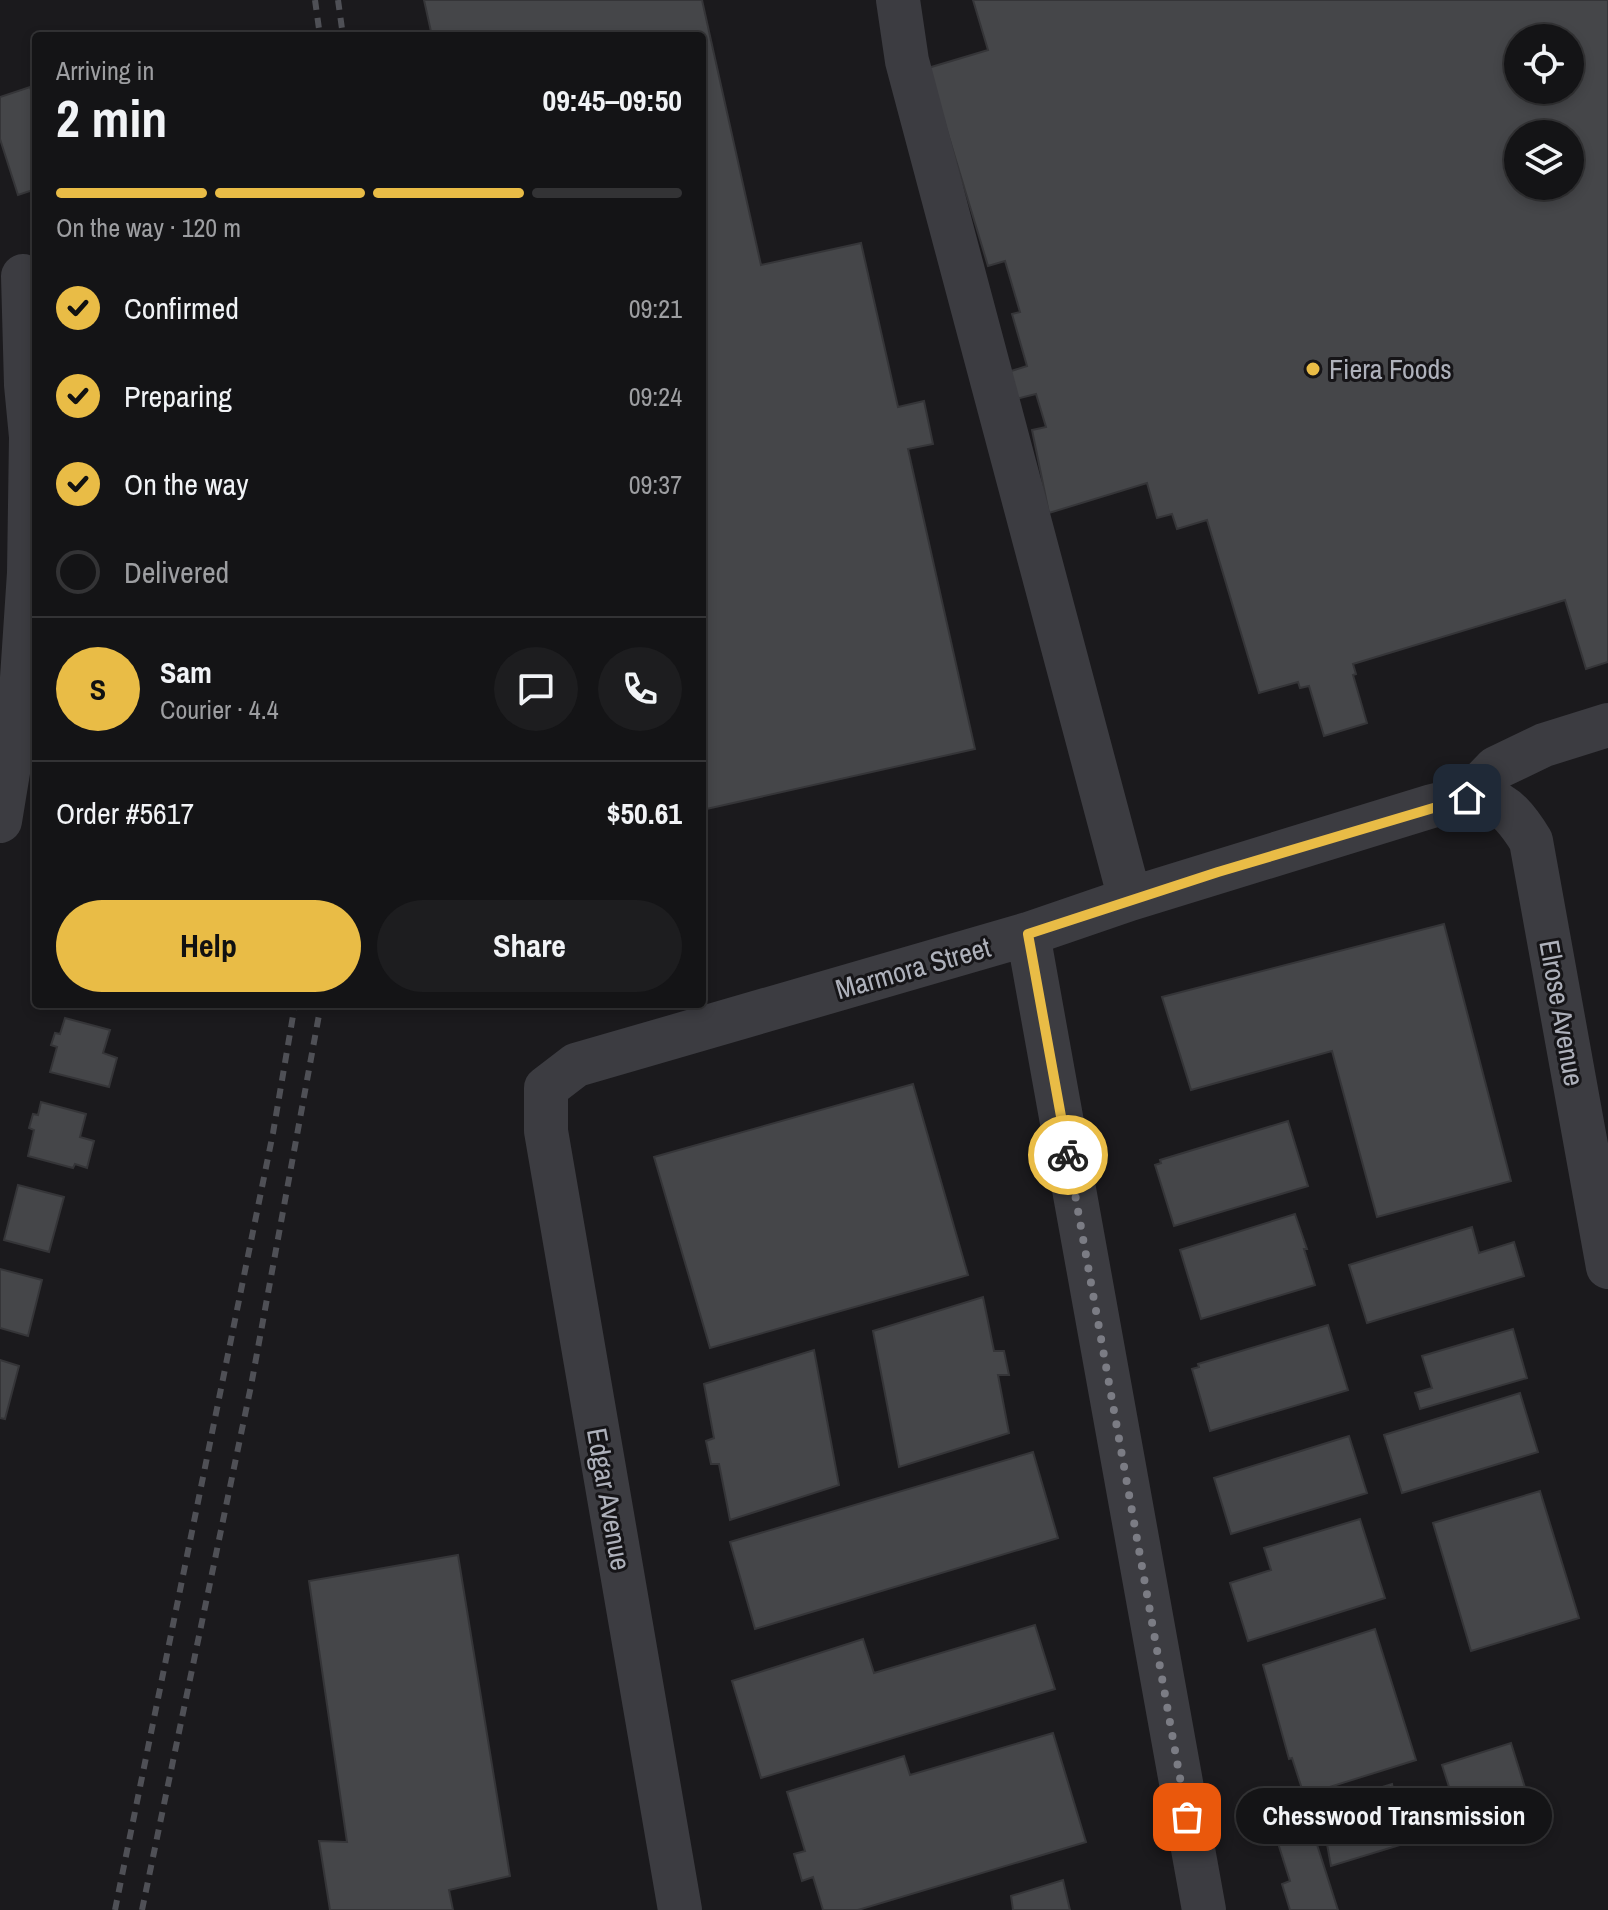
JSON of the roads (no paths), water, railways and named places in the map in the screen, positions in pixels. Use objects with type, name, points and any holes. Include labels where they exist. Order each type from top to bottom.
[{"type":"street","points":[[898,0],[907,61],[1130,899]]},
{"type":"street","points":[[0,821],[21,693],[29,573],[31,437],[20,277]]},
{"type":"street","points":[[1467,798],[1496,768],[1544,745],[1608,725]]},
{"type":"street","name":"Marmora Street","points":[[546,1088],[576,1065],[1028,934],[1130,899],[1467,798]]},
{"type":"street","name":"Elrose Avenue","points":[[1467,798],[1494,801],[1515,815],[1531,841],[1608,1267]]},
{"type":"street","points":[[1028,934],[1204,1910]]},
{"type":"street","name":"Edgar Avenue","points":[[546,1088],[546,1131],[680,1910]]},
{"type":"railway","points":[[315,0],[319,32]]},
{"type":"railway","points":[[338,0],[342,32]]},
{"type":"railway","points":[[115,1910],[273,1133],[294,1008]]},
{"type":"railway","points":[[142,1910],[251,1386],[320,1008]]},
{"type":"place","name":"Fiera Foods","points":[[1313,369]]},
{"type":"place","name":"Chesswood Transmission","points":[[1187,1817]]}]
